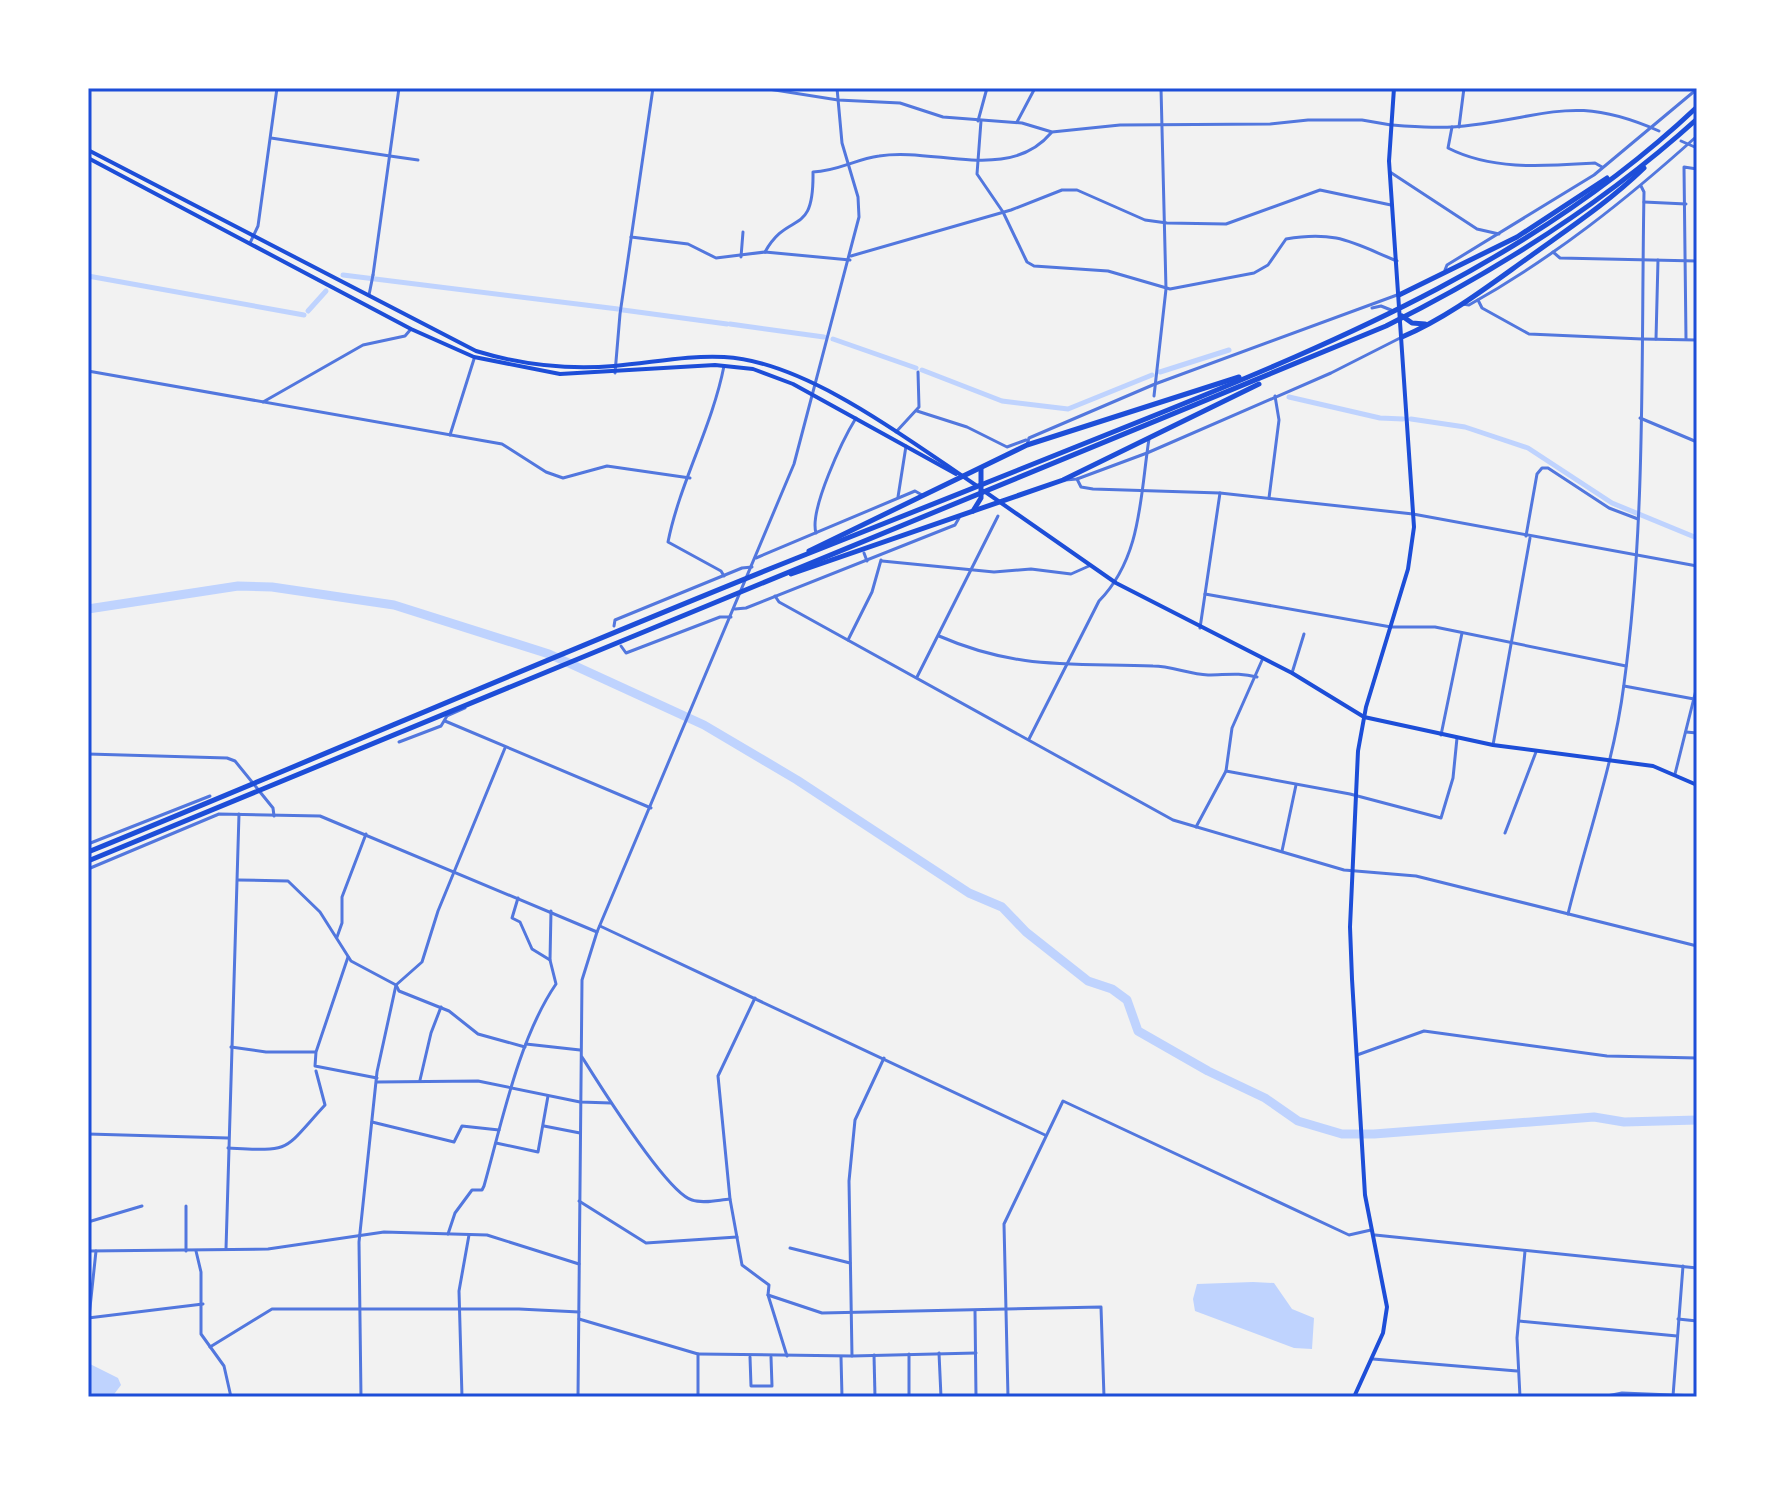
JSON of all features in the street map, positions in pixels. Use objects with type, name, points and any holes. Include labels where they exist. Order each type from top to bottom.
[{"type":"highway","points":[[88,861],[437,715],[531,668],[1260,372],[1415,303],[1530,238],[1645,152],[1697,107]]},
{"type":"highway","points":[[1402,337],[1441,318],[1594,211],[1697,119]]},
{"type":"highway","points":[[1399,295],[1517,237],[1645,152]]},
{"type":"highway","points":[[88,852],[434,708],[520,676],[544,673],[601,646],[771,580],[1386,326],[1531,246],[1659,153]]},
{"type":"highway","points":[[1400,316],[1419,325],[1441,318]]},
{"type":"highway","points":[[801,557],[819,544],[981,469],[1026,442],[1260,372]]},
{"type":"highway","points":[[771,580],[1063,480],[1277,373]]},
{"type":"highway","points":[[973,512],[982,490],[981,469]]},
{"type":"main road","points":[[1354,1397],[1373,1359],[1386,1323],[1387,1307],[1372,1232],[1363,1155],[1350,927],[1355,796],[1364,717],[1412,555],[1413,514],[1390,172],[1394,88]]},
{"type":"main road","points":[[88,150],[455,342],[497,357],[561,367],[724,357],[769,366],[817,387],[896,432],[1116,583],[1292,673],[1364,717],[1493,745],[1653,766],[1697,785]]},
{"type":"main road","points":[[88,158],[411,329],[474,357],[551,373],[615,373],[724,365],[769,373],[962,476]]},
{"type":"street","points":[[250,243],[271,138],[277,88]]},
{"type":"street","points":[[368,297],[399,88]]},
{"type":"street","points":[[615,373],[653,88]]},
{"type":"street","points":[[762,88],[838,100],[900,103],[943,117],[1017,122],[1052,132],[1165,124],[1270,124],[1334,119],[1459,127],[1568,109],[1611,114],[1659,131]]},
{"type":"street","points":[[578,1397],[582,980],[597,932],[794,464],[815,395],[851,258],[859,210],[848,167],[837,88]]},
{"type":"street","points":[[987,88],[980,121],[977,174],[1003,212],[1027,262],[1034,266],[1108,271],[1166,289],[1254,273],[1268,265],[1286,239],[1304,236],[1339,236],[1397,261]]},
{"type":"street","points":[[1017,122],[1035,88]]},
{"type":"street","points":[[1154,396],[1166,289],[1165,124],[1161,88]]},
{"type":"street","points":[[1459,127],[1464,88]]},
{"type":"street","points":[[1445,271],[1447,265],[1603,169],[1697,89]]},
{"type":"street","points":[[1452,127],[1448,148],[1477,158],[1533,166],[1595,163],[1603,169]]},
{"type":"street","points":[[765,252],[777,233],[800,222],[810,212],[814,200],[813,172],[848,167],[882,155],[978,157],[997,161],[1033,149],[1052,132]]},
{"type":"street","points":[[1461,304],[1469,305],[1478,300],[1553,252],[1641,186],[1697,136]]},
{"type":"street","points":[[271,138],[418,160]]},
{"type":"street","points":[[1681,141],[1697,148]]},
{"type":"street","points":[[1686,339],[1684,167],[1697,169]]},
{"type":"street","points":[[1390,172],[1477,229],[1499,234]]},
{"type":"street","points":[[1568,914],[1611,762],[1624,686],[1638,519],[1644,202],[1641,186]]},
{"type":"street","points":[[631,237],[688,244],[716,258],[765,252],[851,258],[1003,212],[1062,190],[1077,190],[1145,220],[1167,223],[1226,224],[1320,190],[1393,205]]},
{"type":"street","points":[[1644,202],[1686,204]]},
{"type":"street","points":[[741,257],[743,232]]},
{"type":"street","points":[[1553,252],[1560,258],[1697,261]]},
{"type":"street","points":[[1656,339],[1658,260]]},
{"type":"street","points":[[1360,311],[1399,295]]},
{"type":"street","points":[[1478,300],[1485,310],[1541,337],[1697,340]]},
{"type":"street","points":[[917,411],[967,427],[1007,447],[1026,442],[1155,384],[1282,336],[1381,306],[1400,316]]},
{"type":"street","points":[[263,402],[363,345],[405,336],[411,329]]},
{"type":"street","points":[[1063,480],[1077,479],[1147,453],[1331,373],[1402,337]]},
{"type":"street","points":[[450,435],[474,357]]},
{"type":"street","points":[[724,365],[690,478],[675,508],[668,542],[721,571],[724,576]]},
{"type":"street","points":[[88,371],[505,445],[546,472],[563,478],[607,466],[690,478]]},
{"type":"street","points":[[896,432],[917,411],[920,400],[918,372]]},
{"type":"street","points":[[1269,498],[1279,420],[1275,396]]},
{"type":"street","points":[[816,534],[814,525],[822,493],[856,418]]},
{"type":"street","points":[[1640,418],[1697,442]]},
{"type":"street","points":[[1028,740],[1099,601],[1116,583],[1138,529],[1149,439]]},
{"type":"street","points":[[899,498],[897,491],[906,446]]},
{"type":"street","points":[[1493,745],[1537,474],[1542,468],[1548,468],[1609,508],[1638,519]]},
{"type":"street","points":[[1077,479],[1084,488],[1220,493],[1413,514],[1528,538],[1697,566]]},
{"type":"street","points":[[756,558],[917,491],[922,495]]},
{"type":"street","points":[[1200,628],[1220,493]]},
{"type":"street","points":[[917,677],[998,516]]},
{"type":"street","points":[[880,559],[955,525],[959,518]]},
{"type":"street","points":[[850,519],[852,525]]},
{"type":"street","points":[[864,553],[867,561]]},
{"type":"street","points":[[735,609],[746,608],[867,561],[880,559],[970,569],[1013,572],[1031,569],[1071,574],[1089,566]]},
{"type":"street","points":[[848,640],[872,592],[880,559]]},
{"type":"street","points":[[614,626],[615,620],[752,567]]},
{"type":"street","points":[[1205,594],[1391,627],[1435,627],[1626,666]]},
{"type":"street","points":[[775,596],[848,640],[1168,817],[1351,870],[1416,876],[1697,946]]},
{"type":"street","points":[[621,646],[626,653],[720,617],[731,617]]},
{"type":"street","points":[[1441,735],[1462,633]]},
{"type":"street","points":[[1292,673],[1304,634]]},
{"type":"street","points":[[939,636],[1001,658],[1066,667],[1152,665],[1208,675],[1239,672],[1257,677]]},
{"type":"street","points":[[1196,827],[1226,771],[1232,728],[1263,658]]},
{"type":"street","points":[[399,742],[445,721],[450,715],[544,673]]},
{"type":"street","points":[[1624,686],[1694,699]]},
{"type":"street","points":[[1675,774],[1697,686]]},
{"type":"street","points":[[445,721],[651,808]]},
{"type":"street","points":[[1686,732],[1697,733]]},
{"type":"street","points":[[1226,771],[1355,796],[1441,818],[1453,778],[1457,738]]},
{"type":"street","points":[[361,1397],[359,1237],[377,1080],[396,985],[422,962],[505,748]]},
{"type":"street","points":[[1505,833],[1536,752]]},
{"type":"street","points":[[88,754],[227,758],[235,761],[258,788],[274,816]]},
{"type":"street","points":[[1282,851],[1296,785]]},
{"type":"street","points":[[88,844],[210,796]]},
{"type":"street","points":[[88,869],[219,814],[320,816],[597,932]]},
{"type":"street","points":[[226,1249],[239,814]]},
{"type":"street","points":[[337,937],[342,923],[342,897],[366,834]]},
{"type":"street","points":[[238,880],[288,881],[320,912],[348,957],[396,985],[399,991],[441,1007],[478,1034],[526,1046],[580,1052]]},
{"type":"street","points":[[518,898],[512,918],[520,922],[532,949],[550,960]]},
{"type":"street","points":[[448,1234],[455,1213],[472,1190],[482,1190],[536,1018],[556,984],[550,960],[551,911]]},
{"type":"street","points":[[600,926],[1046,1136]]},
{"type":"street","points":[[228,1148],[263,1151],[287,1147],[325,1105],[316,1069],[316,1052],[348,957]]},
{"type":"street","points":[[755,998],[718,1076],[730,1199],[742,1265],[769,1285],[768,1295],[787,1357]]},
{"type":"street","points":[[419,1082],[441,1007]]},
{"type":"street","points":[[1357,1055],[1424,1031],[1607,1056],[1697,1058]]},
{"type":"street","points":[[231,1047],[266,1052],[316,1052]]},
{"type":"street","points":[[580,1052],[637,1142],[683,1196],[697,1201],[730,1199]]},
{"type":"street","points":[[852,1356],[849,1181],[855,1120],[884,1058]]},
{"type":"street","points":[[316,1069],[377,1080],[478,1081],[580,1102],[611,1103]]},
{"type":"street","points":[[496,1143],[538,1152],[548,1096]]},
{"type":"street","points":[[1008,1397],[1004,1224],[1063,1101],[1349,1235],[1372,1232],[1697,1268]]},
{"type":"street","points":[[371,1122],[454,1142],[467,1124],[499,1130]]},
{"type":"street","points":[[543,1126],[580,1133]]},
{"type":"street","points":[[88,1134],[228,1138]]},
{"type":"street","points":[[579,1201],[646,1243],[667,1245],[737,1237]]},
{"type":"street","points":[[88,1222],[142,1206]]},
{"type":"street","points":[[186,1206],[186,1251]]},
{"type":"street","points":[[88,1251],[268,1249],[384,1232],[469,1235],[517,1241],[579,1264]]},
{"type":"street","points":[[462,1397],[460,1270],[469,1235]]},
{"type":"street","points":[[790,1248],[850,1263]]},
{"type":"street","points":[[96,1251],[88,1317],[203,1304]]},
{"type":"street","points":[[196,1251],[203,1304],[201,1334],[224,1366],[231,1397]]},
{"type":"street","points":[[1520,1397],[1519,1321],[1525,1251]]},
{"type":"street","points":[[1673,1396],[1683,1266]]},
{"type":"street","points":[[768,1295],[822,1313],[1101,1307],[1104,1397]]},
{"type":"street","points":[[210,1347],[272,1309],[579,1312]]},
{"type":"street","points":[[975,1311],[976,1397]]},
{"type":"street","points":[[579,1319],[698,1354],[787,1357],[976,1353]]},
{"type":"street","points":[[1678,1319],[1697,1321]]},
{"type":"street","points":[[1519,1321],[1677,1336]]},
{"type":"street","points":[[939,1353],[941,1397]]},
{"type":"street","points":[[698,1354],[698,1397]]},
{"type":"street","points":[[909,1354],[909,1397]]},
{"type":"street","points":[[874,1355],[875,1397]]},
{"type":"street","points":[[841,1356],[842,1397]]},
{"type":"street","points":[[750,1357],[751,1386],[772,1386],[771,1357]]},
{"type":"street","points":[[1373,1359],[1518,1371]]},
{"type":"street","points":[[1602,1397],[1622,1393],[1697,1396]]},
{"type":"water","points":[[1274,1283],[1292,1309],[1314,1318],[1312,1349],[1294,1348],[1195,1311],[1193,1299],[1197,1284]]},
{"type":"water","points":[[88,1363],[118,1378],[121,1385],[112,1397],[88,1393]]},
{"type":"waterway","points":[[343,275],[618,309]]},
{"type":"waterway","points":[[88,276],[304,315]]},
{"type":"waterway","points":[[308,311],[326,291]]},
{"type":"waterway","points":[[623,310],[727,324]]},
{"type":"waterway","points":[[730,324],[824,337]]},
{"type":"waterway","points":[[833,339],[916,368]]},
{"type":"waterway","points":[[1160,372],[1229,350]]},
{"type":"waterway","points":[[922,370],[1002,401],[1068,409],[1152,375]]},
{"type":"waterway","points":[[1289,397],[1380,418],[1403,419]]},
{"type":"waterway","points":[[1411,419],[1465,427],[1528,448],[1612,503],[1697,538]]},
{"type":"waterway","points":[[88,609],[238,586],[272,587],[394,605],[549,654],[704,725],[797,780],[969,893],[1002,907],[1026,932],[1088,981],[1112,989],[1127,1000],[1138,1031],[1208,1071],[1265,1098],[1298,1121],[1342,1134],[1374,1134],[1594,1117],[1624,1122],[1697,1120]]}]
